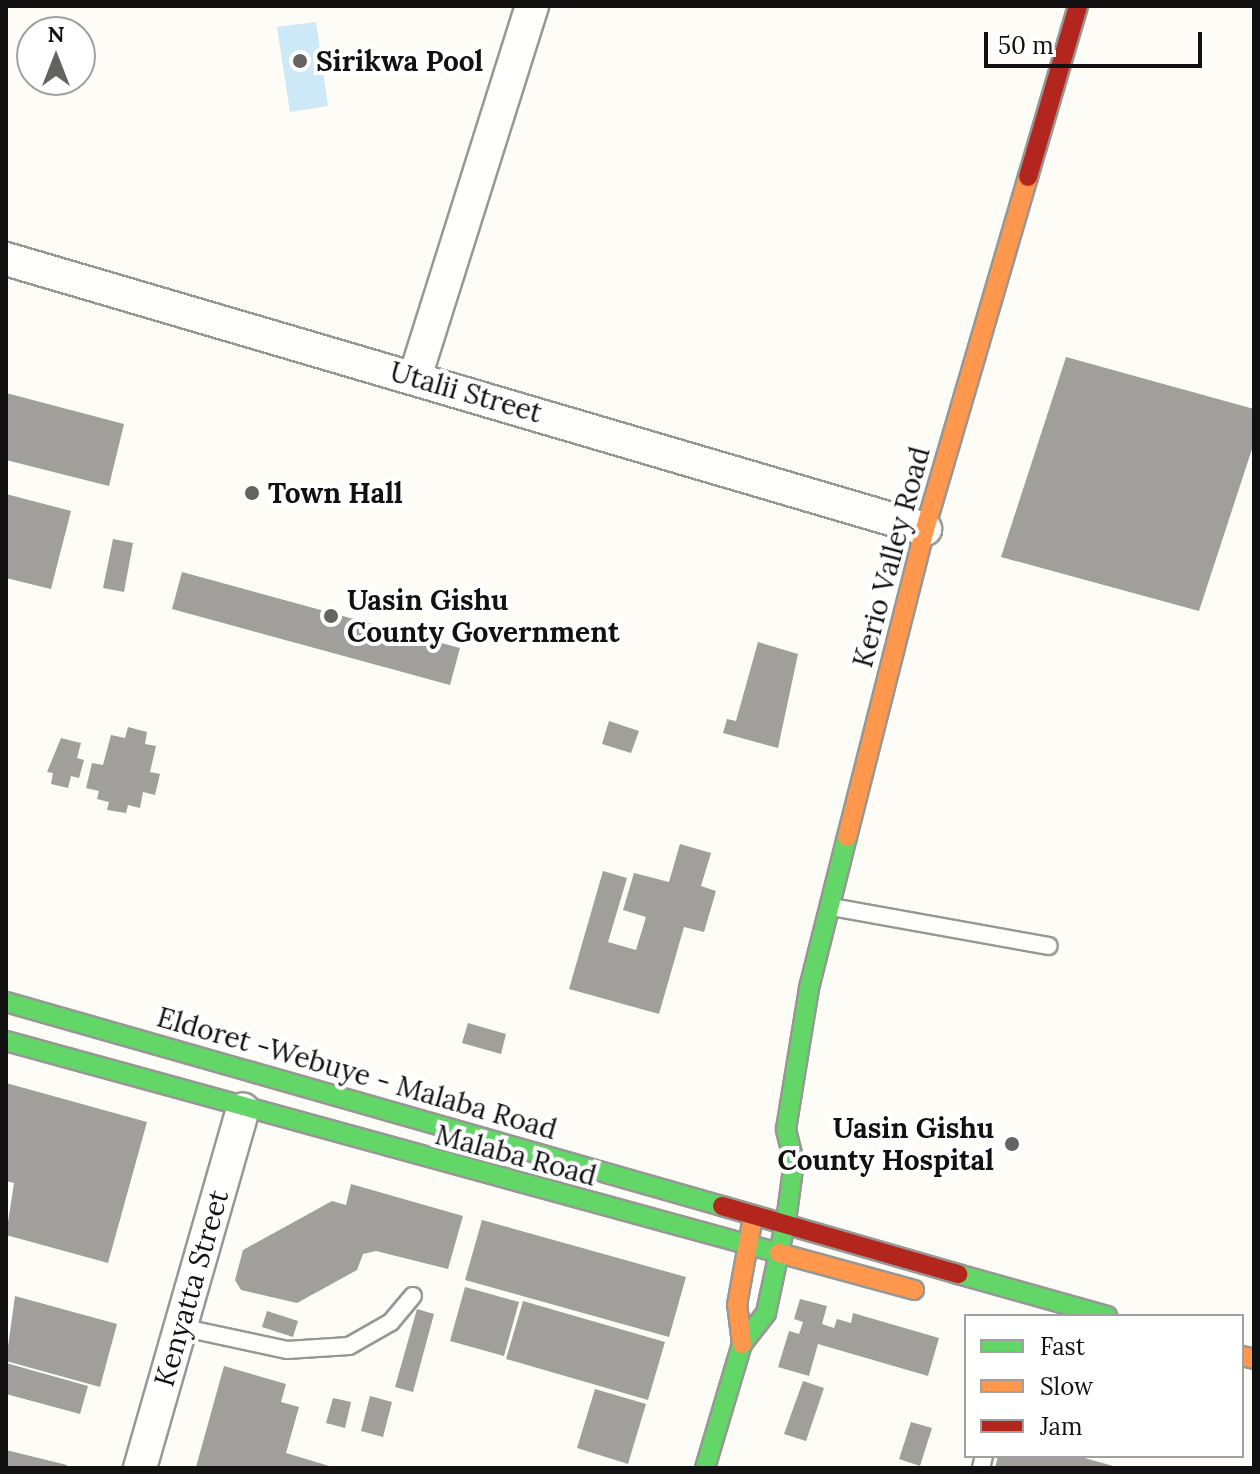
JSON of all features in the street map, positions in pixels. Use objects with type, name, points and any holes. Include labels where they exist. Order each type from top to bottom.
[{"type":"main road","name":"Kerio Valley Road","points":[[786,1129],[830,906],[925,529],[1078,6]]},
{"type":"main road","name":"Eldoret -Webuye - Malaba Road","points":[[6,1002],[755,1206],[786,1221]]},
{"type":"main road","name":"Malaba Road","points":[[6,1041],[243,1109],[938,1296]]},
{"type":"main road","points":[[771,1150],[786,1129]]},
{"type":"main road","points":[[705,1468],[742,1344],[766,1313],[786,1221],[794,1162],[786,1129]]},
{"type":"main road","points":[[742,1344],[737,1305],[755,1206]]},
{"type":"main road","points":[[786,1221],[1100,1314]]},
{"type":"street","points":[[415,377],[532,6]]},
{"type":"street","name":"Utalii Street","points":[[6,259],[925,529]]},
{"type":"street","name":"Kenyatta Street","points":[[140,1468],[243,1109]]},
{"type":"lane","points":[[830,906],[1049,946]]},
{"type":"lane","points":[[180,1327],[287,1350],[349,1346],[391,1322],[413,1296]]},
{"type":"water","points":[[316,22],[328,106],[290,112],[277,27]]},
{"type":"building","points":[[1066,357],[1254,409],[1254,443],[1199,611],[1001,557]]},
{"type":"building","points":[[6,393],[124,424],[109,486],[6,460]]},
{"type":"building","points":[[6,494],[71,511],[51,589],[6,578]]},
{"type":"building","points":[[113,539],[133,543],[124,592],[103,588]]},
{"type":"building","points":[[182,572],[460,648],[450,685],[172,609]]},
{"type":"building","points":[[758,642],[798,654],[778,748],[723,733],[727,719],[736,721]]},
{"type":"building","points":[[609,721],[639,731],[631,753],[602,744]]},
{"type":"building","points":[[128,727],[147,732],[145,744],[156,746],[150,772],[160,774],[155,795],[143,792],[140,808],[128,805],[126,813],[107,810],[109,802],[97,799],[99,791],[86,788],[92,763],[103,765],[111,735],[125,738]]},
{"type":"building","points":[[61,738],[81,743],[77,758],[84,760],[79,778],[71,776],[68,788],[51,784],[53,773],[47,772]]},
{"type":"building","points":[[680,844],[711,853],[701,886],[716,891],[704,932],[684,927],[659,1014],[569,989],[603,871],[627,878],[608,942],[636,950],[646,917],[623,910],[634,873],[669,882]]},
{"type":"building","points":[[468,1023],[506,1034],[501,1054],[462,1043]]},
{"type":"building","points":[[6,1083],[147,1122],[108,1263],[6,1235],[14,1183],[6,1181]]},
{"type":"building","points":[[351,1184],[463,1216],[448,1269],[376,1251],[363,1254],[357,1270],[297,1303],[241,1290],[235,1280],[243,1250],[332,1201],[346,1205]]},
{"type":"building","points":[[482,1220],[686,1277],[669,1337],[465,1280]]},
{"type":"building","points":[[465,1287],[519,1302],[504,1356],[450,1341]]},
{"type":"building","points":[[15,1296],[117,1324],[100,1387],[6,1361]]},
{"type":"building","points":[[800,1299],[827,1306],[822,1324],[834,1328],[837,1319],[851,1323],[853,1313],[939,1338],[928,1376],[818,1344],[809,1376],[778,1367],[789,1331],[799,1334],[803,1322],[794,1319]]},
{"type":"building","points":[[523,1301],[665,1342],[648,1400],[506,1359]]},
{"type":"building","points":[[417,1309],[434,1314],[413,1392],[395,1387]]},
{"type":"building","points":[[267,1311],[298,1321],[293,1337],[262,1327]]},
{"type":"building","points":[[6,1363],[88,1386],[80,1414],[6,1394]]},
{"type":"building","points":[[224,1366],[286,1384],[281,1402],[299,1407],[286,1453],[336,1468],[196,1467]]},
{"type":"building","points":[[803,1381],[824,1388],[806,1441],[784,1434]]},
{"type":"building","points":[[595,1389],[646,1404],[628,1464],[577,1448]]},
{"type":"building","points":[[370,1396],[392,1402],[383,1437],[361,1431]]},
{"type":"building","points":[[333,1398],[351,1402],[345,1428],[326,1423]]},
{"type":"building","points":[[911,1422],[932,1428],[920,1466],[899,1459]]},
{"type":"building","points":[[6,1450],[67,1465],[66,1468],[6,1468]]},
{"type":"building","points":[[998,1458],[1084,1458],[1117,1467],[995,1468]]},
{"type":"traffic: fast","points":[[786,1221],[794,1162],[786,1129],[809,988],[847,837]]},
{"type":"traffic: fast","points":[[6,1002],[722,1206]]},
{"type":"traffic: fast","points":[[6,1041],[779,1253]]},
{"type":"traffic: fast","points":[[705,1468],[742,1344],[766,1313],[785,1224]]},
{"type":"traffic: fast","points":[[958,1274],[1100,1314]]},
{"type":"traffic: slow","points":[[847,837],[925,529],[1028,177]]},
{"type":"traffic: slow","points":[[742,1344],[737,1305],[753,1217]]},
{"type":"traffic: slow","points":[[779,1253],[914,1290]]},
{"type":"traffic: slow","points":[[1244,1356],[1254,1359]]},
{"type":"traffic: jam","points":[[1028,177],[1078,6]]},
{"type":"traffic: jam","points":[[722,1206],[958,1274]]},
{"type":"place","name":"Sirikwa Pool","points":[[300,61]]},
{"type":"place","name":"Town Hall","points":[[252,493]]},
{"type":"place","name":"Uasin Gishu County Government","points":[[331,616]]},
{"type":"place","name":"Uasin Gishu County Hospital","points":[[1012,1144]]}]
